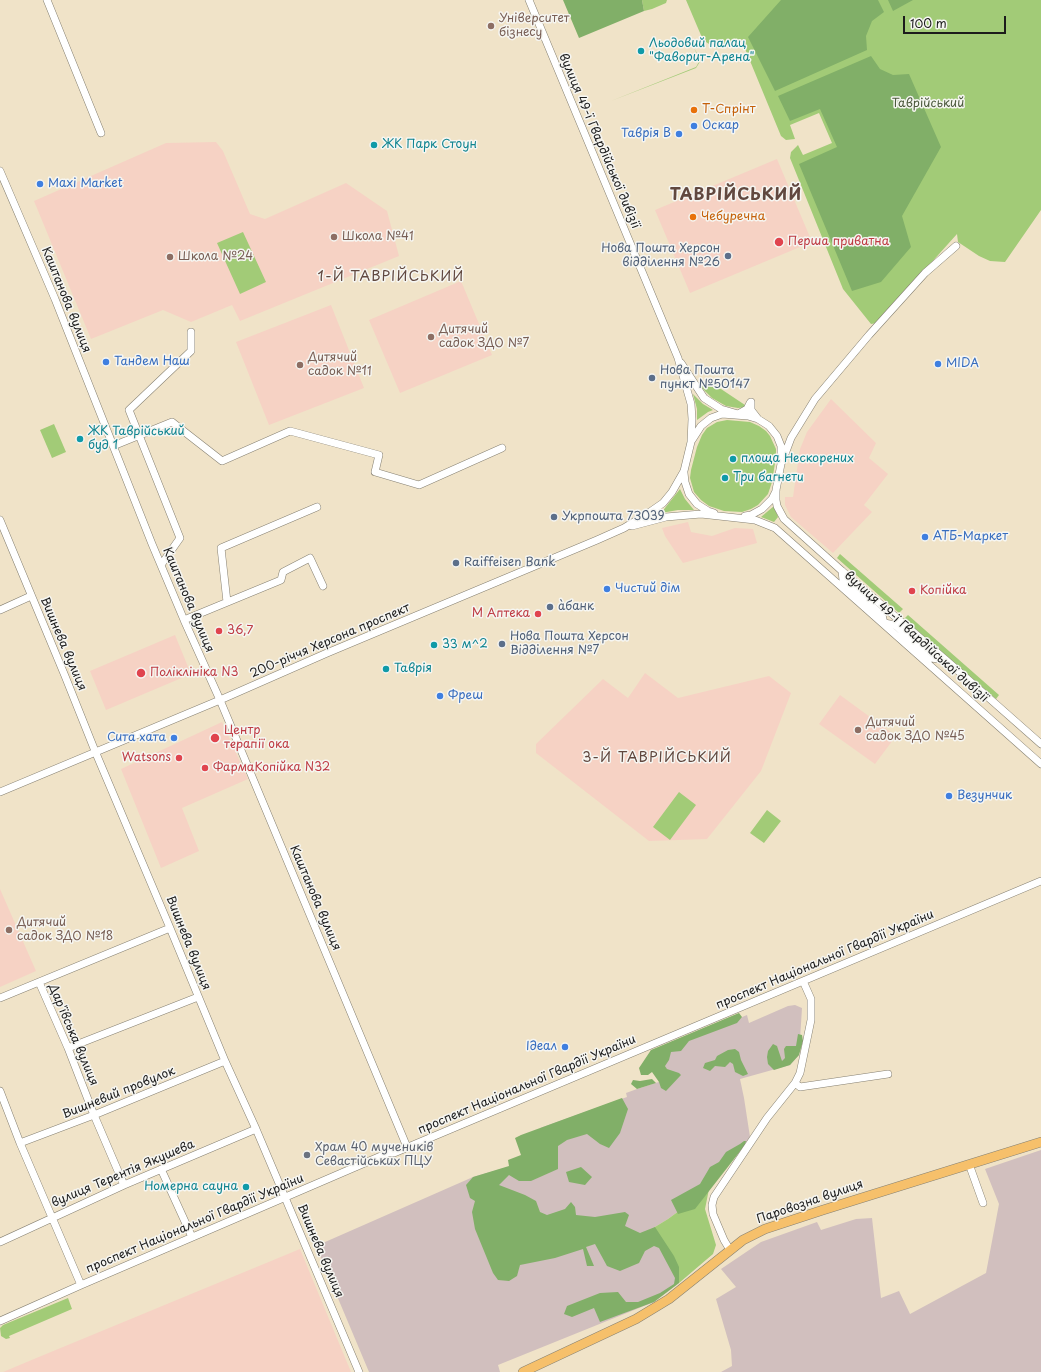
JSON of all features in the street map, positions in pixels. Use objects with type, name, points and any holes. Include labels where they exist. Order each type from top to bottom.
[{"type":"main road","name":"Паровозна вулиця","points":[[523,1372],[636,1319],[668,1299],[743,1240],[765,1229],[1041,1142]]},
{"type":"street","points":[[47,0],[101,133]]},
{"type":"street","name":"вулиця 49-ї Гвардійської дивізії","points":[[529,0],[678,358]]},
{"type":"street","name":"Каштанова вулиця","points":[[0,171],[55,299],[161,565],[220,700],[408,1147]]},
{"type":"street","points":[[781,464],[794,433],[815,399],[869,335],[925,273],[956,246]]},
{"type":"street","points":[[161,565],[180,538],[129,410],[191,351],[191,332]]},
{"type":"street","points":[[678,358],[704,398],[721,409],[758,419]]},
{"type":"street","points":[[624,528],[663,503],[676,487],[684,471],[690,442],[692,419],[691,404],[678,358]]},
{"type":"street","points":[[624,528],[666,517],[688,515],[737,517],[751,515],[762,509],[772,499],[776,490],[781,464],[781,446],[777,436],[769,426],[758,419],[750,410],[751,402],[747,410],[738,414],[722,414],[711,418],[701,426],[690,442]]},
{"type":"street","points":[[113,446],[172,422],[222,461],[290,431],[379,455],[375,472],[419,485],[502,448]]},
{"type":"street","points":[[777,436],[786,440],[794,433]]},
{"type":"street","points":[[684,471],[685,482],[689,494],[697,504],[708,511],[721,516]]},
{"type":"street","name":"вулиця 49-ї Гвардійської дивізії","points":[[776,490],[777,506],[784,519],[830,561],[1041,744]]},
{"type":"street","points":[[227,602],[221,548],[318,507]]},
{"type":"street","name":"вулиця 49-ї Гвардійської дивізії","points":[[737,517],[756,520],[775,528],[884,623],[1041,764]]},
{"type":"street","name":"Вишнева вулиця","points":[[0,520],[198,997],[256,1129],[359,1372]]},
{"type":"street","name":"200-річчя Херсона проспект","points":[[0,792],[624,528]]},
{"type":"street","points":[[184,620],[281,580],[283,572],[310,558],[323,586]]},
{"type":"street","points":[[842,571],[843,580],[882,615],[884,623],[895,625],[931,658],[947,661]]},
{"type":"street","points":[[0,610],[31,596]]},
{"type":"street","name":"проспект Національної Гвардії України","points":[[0,1321],[388,1153],[394,1153],[1041,881]]},
{"type":"street","points":[[0,998],[170,928]]},
{"type":"street","points":[[730,1250],[724,1240],[714,1214],[712,1205],[714,1197],[767,1118],[795,1083],[803,1064],[811,1020],[812,999],[803,981]]},
{"type":"street","name":"Дар'ївська вулиця","points":[[39,982],[68,1048],[94,1115],[124,1185]]},
{"type":"street","points":[[68,1048],[198,997]]},
{"type":"street","name":"Вишневий провулок","points":[[20,1143],[94,1115],[225,1061]]},
{"type":"street","points":[[795,1083],[800,1087],[888,1074]]},
{"type":"street","points":[[0,1091],[20,1143],[81,1285]]},
{"type":"street","name":"вулиця Терентія Якушева","points":[[0,1242],[124,1185],[256,1129]]},
{"type":"street","points":[[969,1164],[984,1204]]},
{"type":"street","points":[[161,1169],[192,1237]]},
{"type":"shaded area","name":"Школа №24","points":[[216,142],[223,151],[250,214],[265,219],[346,183],[387,211],[399,256],[240,321],[232,305],[191,322],[163,310],[91,339],[34,201],[166,143]]},
{"type":"shaded area","points":[[777,159],[812,242],[690,293],[655,210]]},
{"type":"shaded area","name":"Дитячий садок ЗДО №7","points":[[461,281],[492,355],[400,393],[369,320]]},
{"type":"shaded area","name":"Дитячий садок №11","points":[[331,305],[364,388],[269,425],[236,342]]},
{"type":"shaded area","points":[[831,399],[876,443],[869,458],[888,474],[864,505],[872,512],[833,553],[791,517],[785,505],[785,497],[793,497],[800,449],[807,432]]},
{"type":"shaded area","points":[[688,522],[691,532],[712,536],[735,528],[753,529],[757,543],[683,563],[665,536],[662,528]]},
{"type":"shaded area","name":"Поліклініка N3","points":[[175,635],[191,674],[106,710],[90,671]]},
{"type":"shaded area","points":[[645,673],[678,698],[769,676],[791,693],[761,771],[707,839],[649,841],[536,753],[536,744],[603,679],[628,698]]},
{"type":"shaded area","name":"Дитячий садок ЗДО №45","points":[[840,695],[896,736],[875,764],[819,724]]},
{"type":"shaded area","points":[[222,722],[248,779],[182,808],[199,851],[161,868],[121,769]]},
{"type":"shaded area","name":"Дитячий садок ЗДО №18","points":[[0,889],[36,971],[0,987]]},
{"type":"shaded area","points":[[795,1005],[802,1008],[799,1055],[790,1065],[740,1079],[750,1137],[709,1189],[668,1219],[650,1230],[677,1270],[679,1283],[654,1302],[498,1365],[500,1372],[369,1372],[316,1246],[473,1177],[549,1155],[540,1128],[627,1097],[626,1093],[671,1078],[658,1052],[747,1015],[749,1023],[788,1006]]},
{"type":"shaded area","points":[[1041,1150],[1041,1372],[721,1372],[732,1366],[731,1350],[716,1299],[736,1287],[721,1269],[761,1242],[817,1222],[821,1230],[856,1219],[872,1218],[881,1298],[899,1291],[910,1314],[986,1273],[999,1204],[985,1169]]},
{"type":"shaded area","points":[[300,1249],[351,1372],[3,1372],[34,1359]]},
{"type":"green space","points":[[563,0],[642,0],[644,11],[579,38]]},
{"type":"green space","points":[[642,0],[667,0],[666,3],[644,11]]},
{"type":"green space","name":"Таврійський","points":[[686,0],[1041,0],[1041,210],[1005,262],[990,261],[979,256],[958,242],[957,234],[877,323],[871,324],[843,289],[790,158],[791,152],[798,145],[803,155],[832,143],[819,113],[790,125],[795,139],[786,140],[781,136],[741,39],[722,48],[715,48],[703,40]]},
{"type":"green space","points":[[781,0],[878,0],[884,12],[872,21],[866,36],[867,50],[775,91],[748,37]]},
{"type":"green space","points":[[888,0],[913,0],[893,11]]},
{"type":"green space","points":[[694,48],[701,60],[696,68],[611,101],[696,67],[700,60]]},
{"type":"green space","points":[[871,56],[880,69],[893,75],[909,74],[941,147],[902,216],[911,247],[881,282],[852,291],[799,164],[837,147],[820,109],[790,121],[778,96]]},
{"type":"green space","points":[[243,232],[266,282],[240,294],[217,243]]},
{"type":"green space","points":[[700,384],[721,389],[745,405],[745,407],[738,408],[726,406],[712,398]]},
{"type":"green space","points":[[693,394],[703,404],[713,410],[697,420],[697,409]]},
{"type":"green space","points":[[727,420],[750,422],[759,426],[770,436],[776,449],[772,482],[768,494],[758,505],[742,512],[724,511],[709,506],[694,492],[690,478],[697,447],[702,435],[707,428],[717,422]]},
{"type":"green space","points":[[54,424],[66,452],[52,458],[40,430]]},
{"type":"green space","points":[[680,489],[685,499],[694,510],[678,510],[661,513]]},
{"type":"green space","points":[[774,506],[778,517],[774,522],[761,517]]},
{"type":"green space","points":[[840,554],[903,609],[899,613],[837,558]]},
{"type":"green space","points":[[908,615],[999,695],[996,699],[904,619]]},
{"type":"green space","points":[[679,792],[696,805],[670,840],[653,827]]},
{"type":"green space","points":[[767,810],[781,821],[764,843],[750,833]]},
{"type":"green space","points":[[739,1013],[742,1017],[737,1023],[689,1041],[681,1051],[671,1052],[669,1060],[665,1066],[667,1069],[681,1075],[666,1091],[661,1088],[652,1072],[648,1075],[641,1075],[639,1068],[651,1050]]},
{"type":"green space","points":[[798,1034],[802,1035],[803,1041],[799,1055],[790,1065],[774,1070],[768,1064],[768,1051],[773,1044],[777,1046],[782,1061],[785,1058],[784,1049],[786,1046],[796,1046]]},
{"type":"green space","points":[[735,1049],[739,1052],[748,1074],[743,1076],[735,1072],[733,1064],[730,1062],[725,1067],[715,1066],[710,1071],[703,1068],[705,1063],[715,1060],[717,1056],[728,1050]]},
{"type":"green space","points":[[652,1079],[656,1083],[637,1089],[631,1084],[633,1080],[640,1081]]},
{"type":"green space","points":[[622,1098],[628,1109],[620,1133],[609,1148],[600,1144],[587,1134],[567,1140],[558,1146],[558,1169],[531,1181],[519,1181],[509,1175],[499,1185],[536,1201],[540,1212],[547,1215],[565,1209],[571,1202],[575,1207],[576,1215],[595,1217],[625,1212],[629,1215],[625,1226],[640,1233],[655,1227],[674,1256],[679,1267],[679,1283],[654,1302],[600,1322],[594,1308],[572,1317],[564,1314],[567,1306],[600,1293],[618,1292],[626,1302],[638,1302],[660,1293],[674,1284],[675,1278],[659,1248],[654,1246],[645,1251],[639,1263],[620,1271],[607,1266],[595,1244],[586,1247],[594,1266],[587,1266],[583,1249],[555,1258],[520,1265],[517,1276],[509,1281],[498,1280],[493,1273],[475,1229],[472,1212],[475,1201],[470,1198],[466,1185],[473,1177],[509,1166],[508,1160],[521,1155],[515,1138]]},
{"type":"green space","points":[[746,1141],[745,1145],[695,1209],[678,1214],[671,1200],[700,1184],[710,1167],[719,1162],[726,1152]]},
{"type":"green space","points":[[581,1167],[592,1177],[585,1185],[569,1182],[566,1172]]},
{"type":"green space","points":[[709,1189],[705,1209],[716,1245],[713,1254],[679,1283],[677,1270],[650,1230],[668,1219]]},
{"type":"green space","points":[[68,1298],[72,1309],[9,1336],[10,1338],[6,1339],[1,1336],[0,1328],[3,1325]]},
{"type":"place","name":"Університет бізнесу","points":[[491,26]]},
{"type":"place","name":"Льодовий палац \"Фаворит-Арена\"","points":[[641,51]]},
{"type":"place","name":"Т-Спрінт","points":[[694,110]]},
{"type":"place","name":"Оскар","points":[[694,126]]},
{"type":"place","name":"Таврія В","points":[[679,134]]},
{"type":"place","name":"ЖК Парк Стоун","points":[[374,145]]},
{"type":"place","name":"Maxi Market","points":[[40,184]]},
{"type":"place","name":"Чебуречна","points":[[693,217]]},
{"type":"place","name":"Школа №41","points":[[334,237]]},
{"type":"place","name":"Перша приватна","points":[[779,242]]},
{"type":"place","name":"Нова Пошта Херсон відділення №26","points":[[728,256]]},
{"type":"place","name":"Школа №24","points":[[170,257]]},
{"type":"place","name":"Дитячий садок ЗДО №7","points":[[431,337]]},
{"type":"place","name":"Тандем Наш","points":[[106,362]]},
{"type":"place","name":"MIDA","points":[[938,364]]},
{"type":"place","name":"Дитячий садок №11","points":[[300,365]]},
{"type":"place","name":"Нова Пошта пункт №50147","points":[[652,378]]},
{"type":"place","name":"ЖК Таврійський буд 1","points":[[80,439]]},
{"type":"place","name":"площа Нескорених","points":[[733,459]]},
{"type":"place","name":"Три багнети","points":[[725,478]]},
{"type":"place","name":"Укрпошта 73039","points":[[554,517]]},
{"type":"place","name":"АТБ-Маркет","points":[[925,537]]},
{"type":"place","name":"Raiffeisen Bank","points":[[456,563]]},
{"type":"place","name":"Чистий дім","points":[[607,589]]},
{"type":"place","name":"Копійка","points":[[912,591]]},
{"type":"place","name":"а̀банк","points":[[550,607]]},
{"type":"place","name":"М Аптека","points":[[538,614]]},
{"type":"place","name":"36,7","points":[[219,631]]},
{"type":"place","name":"Нова Пошта Херсон Відділення №7","points":[[502,644]]},
{"type":"place","name":"33 м^2","points":[[434,645]]},
{"type":"place","name":"Таврія","points":[[386,669]]},
{"type":"place","name":"Поліклініка N3","points":[[141,673]]},
{"type":"place","name":"Фреш","points":[[440,696]]},
{"type":"place","name":"Дитячий садок ЗДО №45","points":[[858,730]]},
{"type":"place","name":"Сита хата","points":[[174,738]]},
{"type":"place","name":"Центр терапії ока","points":[[215,738]]},
{"type":"place","name":"Watsons","points":[[179,758]]},
{"type":"place","name":"ФармаКопійка N32","points":[[205,768]]},
{"type":"place","name":"Везунчик","points":[[949,796]]},
{"type":"place","name":"Дитячий садок ЗДО №18","points":[[9,930]]},
{"type":"place","name":"Ідеал","points":[[565,1047]]},
{"type":"place","name":"Храм 40 мучеників Севастійських ПЦУ","points":[[307,1155]]},
{"type":"place","name":"Номерна сауна","points":[[246,1187]]},
{"type":"district","name":"ТАВРІЙСЬКИЙ","points":[[736,196]]},
{"type":"district","name":"1-Й ТАВРІЙСЬКИЙ","points":[[391,277]]},
{"type":"district","name":"3-Й ТАВРІЙСЬКИЙ","points":[[657,758]]}]
